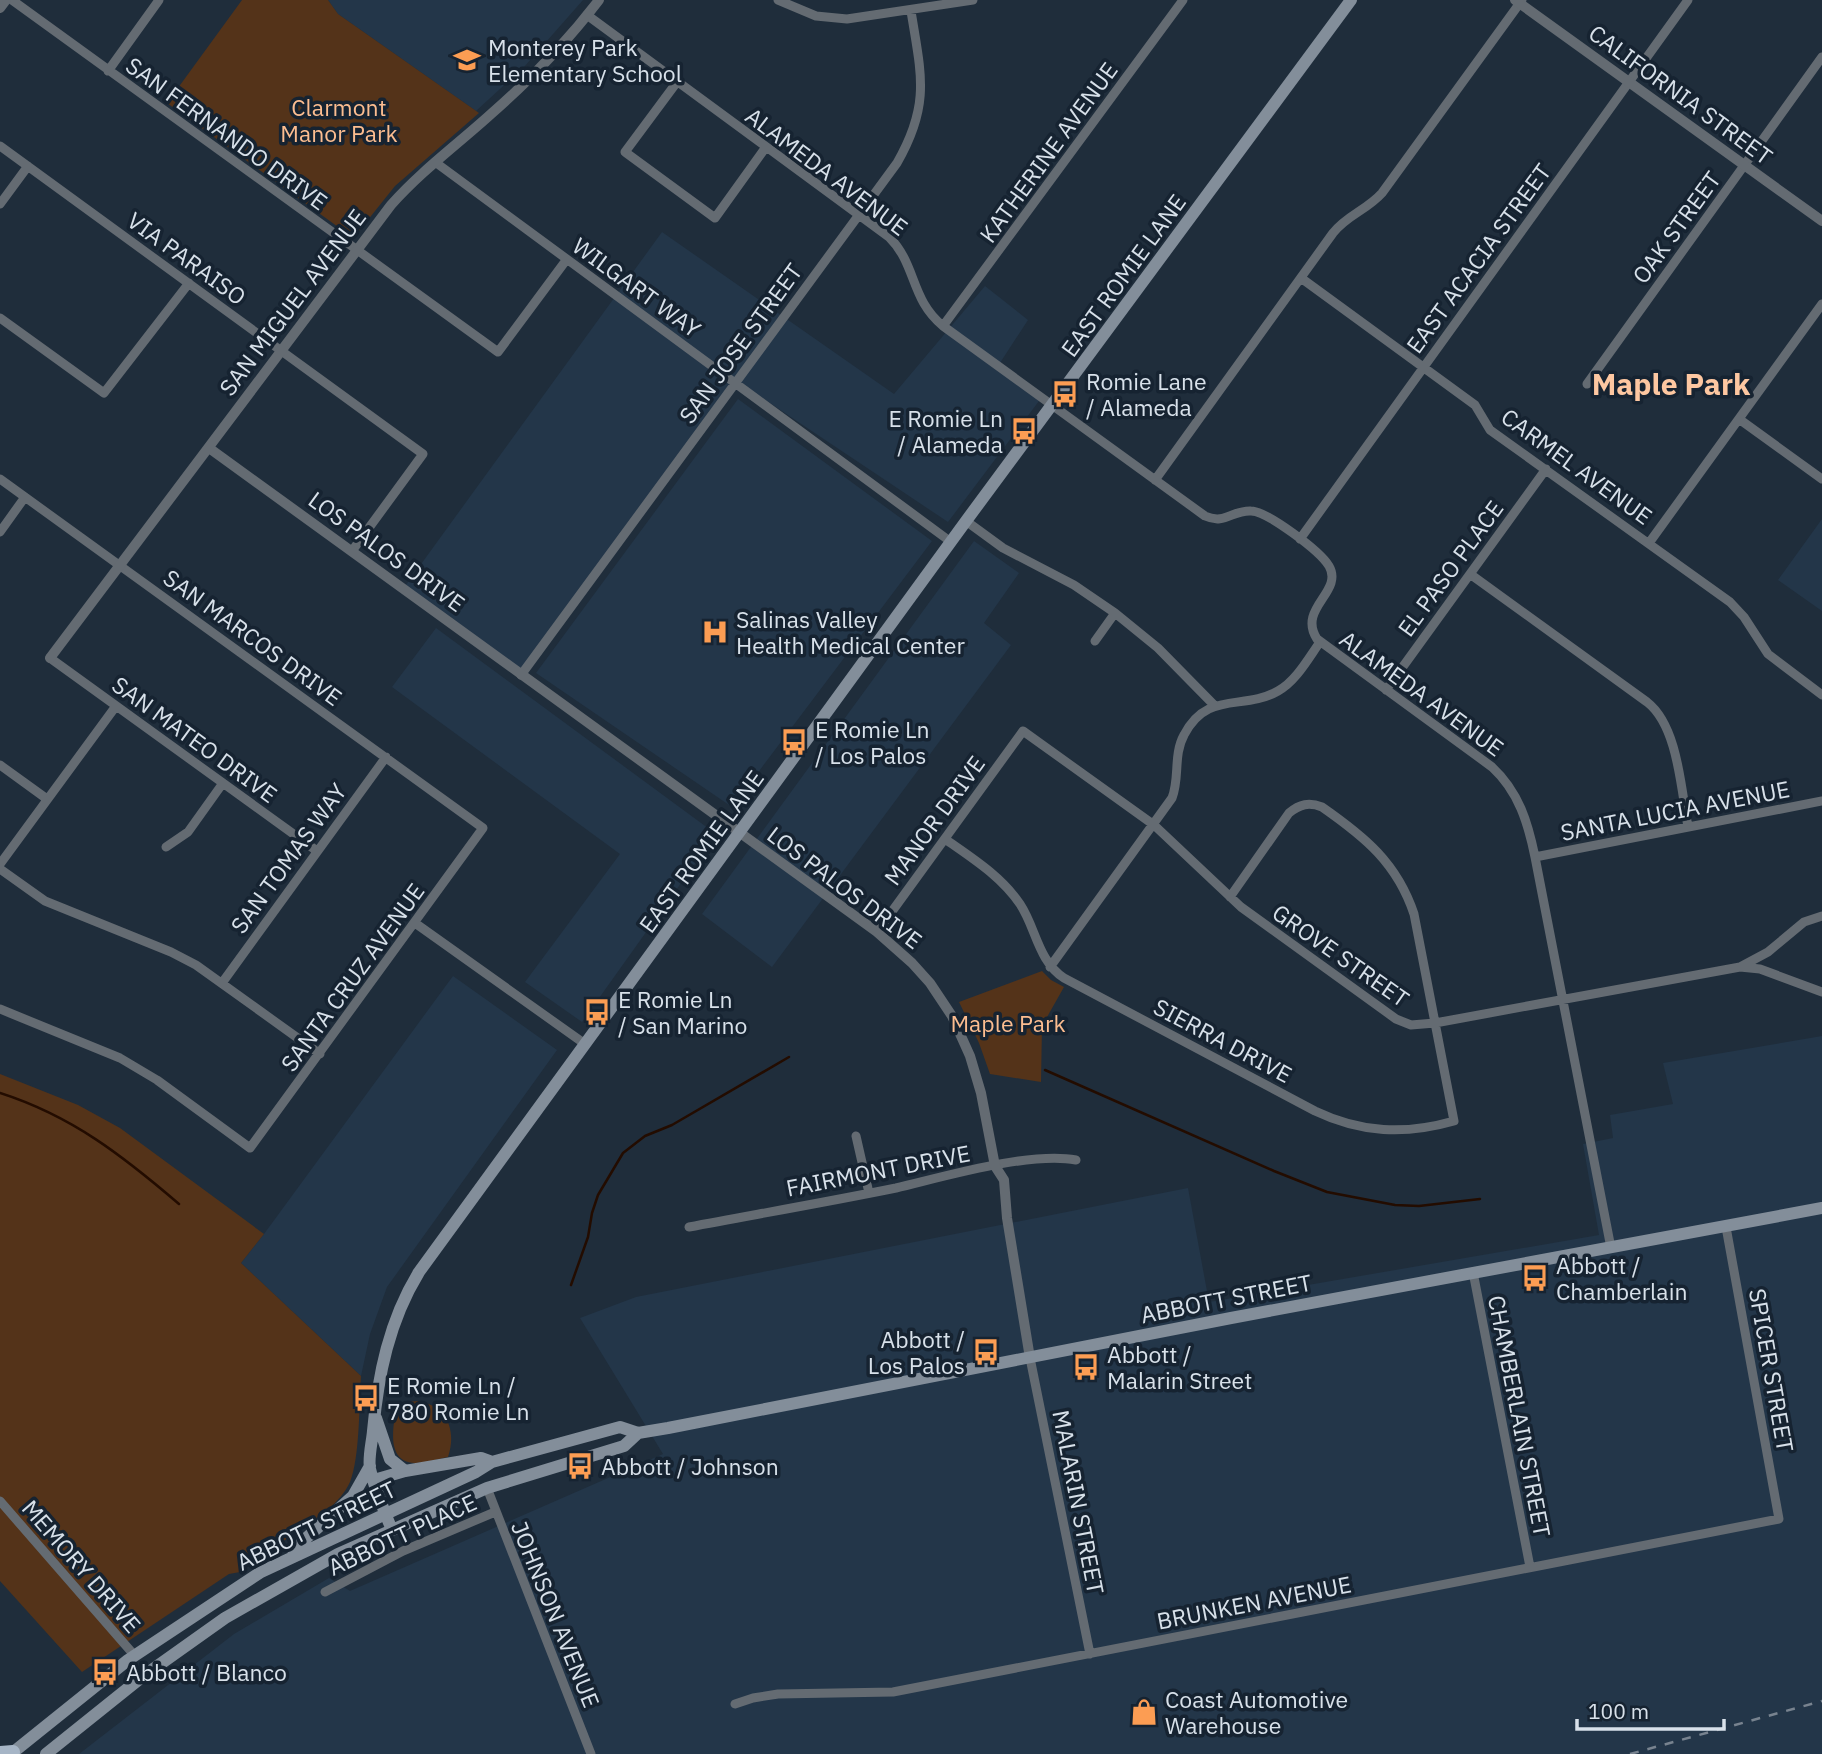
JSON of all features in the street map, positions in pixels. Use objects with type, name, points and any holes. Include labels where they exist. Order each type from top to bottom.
[{"type":"main road","name":"EAST ROMIE LANE","points":[[392,1530],[370,1466],[374,1414],[388,1340],[410,1286],[966,521],[1351,0]]},
{"type":"main road","name":"ABBOTT STREET","points":[[8,1753],[135,1656],[261,1572],[476,1472],[492,1462],[620,1427],[638,1433],[1473,1272],[1822,1208]]},
{"type":"main road","points":[[374,1414],[390,1459],[405,1471]]},
{"type":"main road","name":"ABBOTT STREET","points":[[46,1754],[142,1677],[225,1618],[338,1554],[487,1488],[624,1446],[638,1433]]},
{"type":"main road","points":[[374,1480],[405,1471],[481,1458],[492,1462]]},
{"type":"main road","points":[[284,1559],[353,1496],[370,1466]]},
{"type":"street","points":[[0,8],[6,0]]},
{"type":"street","name":"SAN FERNANDO DRIVE","points":[[12,0],[498,352],[567,259]]},
{"type":"street","points":[[108,71],[159,0]]},
{"type":"street","name":"SAN MIGUEL AVENUE","points":[[50,658],[401,194],[517,90],[599,0]]},
{"type":"street","points":[[778,0],[816,16],[833,19],[855,19],[973,0]]},
{"type":"street","name":"KATHERINE AVENUE","points":[[943,326],[1183,0]]},
{"type":"street","name":"EAST ACACIA STREET","points":[[1300,539],[1688,0]]},
{"type":"street","points":[[1155,480],[1339,225],[1370,205],[1382,193],[1519,1]]},
{"type":"street","name":"CALIFORNIA STREET","points":[[1519,1],[1822,222]]},
{"type":"street","name":"SAN JOSE STREET","points":[[522,675],[897,163],[915,127],[920,107],[921,70],[911,11]]},
{"type":"street","name":"ALAMEDA AVENUE","points":[[587,15],[898,245],[921,301],[943,326],[1209,518],[1221,520],[1245,511],[1255,511],[1270,518],[1322,557],[1332,572],[1329,587],[1312,616],[1312,628],[1320,642],[1475,753],[1502,776],[1514,792],[1523,812],[1535,857],[1611,1248]]},
{"type":"street","name":"OAK STREET","points":[[1587,384],[1822,57]]},
{"type":"street","points":[[677,82],[625,152],[715,218],[766,147]]},
{"type":"street","name":"VIA PARAISO","points":[[0,146],[423,454],[352,551]]},
{"type":"street","name":"WILGART WAY","points":[[435,162],[951,542]]},
{"type":"street","points":[[0,204],[28,166]]},
{"type":"street","name":"CARMEL AVENUE","points":[[1301,278],[1478,408],[1490,430],[1730,602],[1744,617],[1768,654],[1822,695]]},
{"type":"street","points":[[0,318],[104,393],[189,283]]},
{"type":"street","points":[[1649,543],[1822,304]]},
{"type":"street","points":[[1739,419],[1822,479]]},
{"type":"street","name":"LOS PALOS DRIVE","points":[[209,447],[877,932],[921,973],[958,1027],[976,1072],[995,1166],[1004,1180],[1007,1218],[1030,1358]]},
{"type":"street","name":"EL PASO PLACE","points":[[1386,690],[1546,469]]},
{"type":"street","name":"SAN MARCOS DRIVE","points":[[0,479],[483,828]]},
{"type":"street","points":[[0,532],[25,497]]},
{"type":"street","points":[[966,521],[1016,555],[1068,582],[1115,613],[1158,648],[1215,706]]},
{"type":"street","points":[[1470,574],[1659,713],[1670,734],[1688,827]]},
{"type":"street","points":[[1095,641],[1115,613]]},
{"type":"street","points":[[945,839],[996,877],[1018,901],[1050,967],[1154,825],[1175,791],[1178,751],[1185,733],[1198,717],[1215,706],[1256,701],[1283,688],[1320,642]]},
{"type":"street","name":"SAN MATEO DRIVE","points":[[50,658],[317,851]]},
{"type":"street","points":[[116,706],[0,867],[46,901],[186,959],[320,1054]]},
{"type":"street","name":"GROVE STREET","points":[[1023,731],[1154,825],[1230,897],[1396,1019],[1411,1024],[1435,1023],[1740,967],[1768,952],[1804,922],[1822,916]]},
{"type":"street","name":"MANOR DRIVE","points":[[877,932],[1023,731]]},
{"type":"street","name":"SAN TOMAS WAY","points":[[222,983],[386,757]]},
{"type":"street","points":[[0,765],[47,799]]},
{"type":"street","points":[[166,846],[188,832],[223,783]]},
{"type":"street","name":"SANTA LUCIA AVENUE","points":[[1535,857],[1822,801]]},
{"type":"street","points":[[1230,897],[1289,813],[1308,804],[1322,807],[1381,854],[1402,884],[1414,914],[1435,1023]]},
{"type":"street","name":"SANTA CRUZ AVENUE","points":[[0,1009],[120,1058],[157,1080],[250,1148],[483,828]]},
{"type":"street","points":[[415,923],[585,1044]]},
{"type":"street","points":[[1768,952],[1764,964],[1766,970],[1771,973]]},
{"type":"street","name":"SIERRA DRIVE","points":[[1050,967],[1064,978],[1315,1111],[1360,1128],[1393,1131],[1454,1121],[1435,1023]]},
{"type":"street","name":"GROVE STREET","points":[[1740,967],[1771,973],[1822,992]]},
{"type":"street","points":[[856,1136],[869,1193]]},
{"type":"street","name":"FAIRMONT DRIVE","points":[[689,1227],[995,1166],[1058,1157],[1076,1160]]},
{"type":"street","name":"SPICER STREET","points":[[1726,1227],[1779,1520]]},
{"type":"street","name":"CHAMBERLAIN STREET","points":[[1473,1272],[1530,1567]]},
{"type":"street","name":"MALARIN STREET","points":[[1030,1358],[1090,1654]]},
{"type":"street","name":"JOHNSON AVENUE","points":[[487,1488],[591,1754]]},
{"type":"street","name":"MEMORY DRIVE","points":[[0,1501],[135,1656]]},
{"type":"street","name":"ABBOTT PLACE","points":[[325,1592],[403,1551],[495,1512]]},
{"type":"street","name":"BRUNKEN AVENUE","points":[[735,1704],[778,1694],[893,1692],[1779,1520]]},
{"type":"shaded area","name":"Monterey Park Elementary School","points":[[328,0],[583,0],[524,67],[476,111],[338,14]]},
{"type":"shaded area","points":[[662,232],[894,394],[985,286],[1028,320],[998,366],[1039,401],[948,522],[736,382],[521,675],[403,589]]},
{"type":"shaded area","name":"Salinas Valley Health Medical Center","points":[[738,399],[932,541],[732,807],[536,673]]},
{"type":"shaded area","points":[[1822,519],[1822,611],[1778,580]]},
{"type":"shaded area","points":[[974,541],[1019,573],[984,623],[1011,645],[772,967],[702,914]]},
{"type":"shaded area","points":[[436,628],[716,834],[582,1022],[525,982],[620,854],[392,687]]},
{"type":"shaded area","points":[[453,976],[557,1050],[387,1287],[370,1334],[361,1376],[241,1263]]},
{"type":"shaded area","points":[[1822,1036],[1822,1754],[79,1754],[234,1634],[329,1578],[350,1591],[663,1454],[580,1318],[636,1297],[1188,1188],[1209,1302],[1599,1235],[1583,1144],[1613,1138],[1610,1115],[1673,1104],[1663,1063]]},
{"type":"green space","name":"Clarmont Manor Park","points":[[242,0],[328,0],[338,14],[479,113],[395,186],[359,231],[352,234],[345,232],[167,103]]},
{"type":"green space","name":"Maple Park","points":[[1042,971],[1064,987],[1042,1026],[1041,1082],[990,1074],[979,1043],[959,1002]]},
{"type":"green space","points":[[0,1074],[78,1105],[120,1128],[264,1234],[241,1263],[361,1376],[353,1471],[348,1486],[335,1503],[240,1572],[229,1574],[82,1672],[0,1581]]},
{"type":"green space","points":[[418,1401],[436,1408],[447,1421],[451,1438],[448,1457],[415,1463],[405,1461],[395,1449],[393,1440],[397,1403]]},
{"type":"waterway","points":[[571,1285],[588,1237],[598,1195],[623,1153],[645,1136],[672,1125],[789,1057]]},
{"type":"waterway","points":[[1045,1070],[1327,1192],[1395,1205],[1419,1206],[1480,1199]]},
{"type":"waterway","points":[[0,1093],[50,1113],[96,1139],[179,1204]]},
{"type":"railway","points":[[1630,1754],[1822,1701]]},
{"type":"place","name":"Monterey Park Elementary School","points":[[467,60]]},
{"type":"place","name":"Romie Lane / Alameda","points":[[1065,394]]},
{"type":"place","name":"E Romie Ln / Alameda","points":[[1024,431]]},
{"type":"place","name":"Salinas Valley Health Medical Center","points":[[715,632]]},
{"type":"place","name":"E Romie Ln / Los Palos","points":[[794,742]]},
{"type":"place","name":"E Romie Ln / San Marino","points":[[597,1012]]},
{"type":"place","name":"Abbott / Chamberlain","points":[[1535,1278]]},
{"type":"place","name":"Abbott / Los Palos","points":[[986,1352]]},
{"type":"place","name":"Abbott / Malarin Street","points":[[1086,1367]]},
{"type":"place","name":"E Romie Ln / 780 Romie Ln","points":[[366,1398]]},
{"type":"place","name":"Abbott / Johnson","points":[[580,1466]]},
{"type":"place","name":"Abbott / Blanco","points":[[105,1672]]},
{"type":"place","name":"Coast Automotive Warehouse","points":[[1144,1712]]},
{"type":"district","name":"Maple Park","points":[[1671,383]]}]
